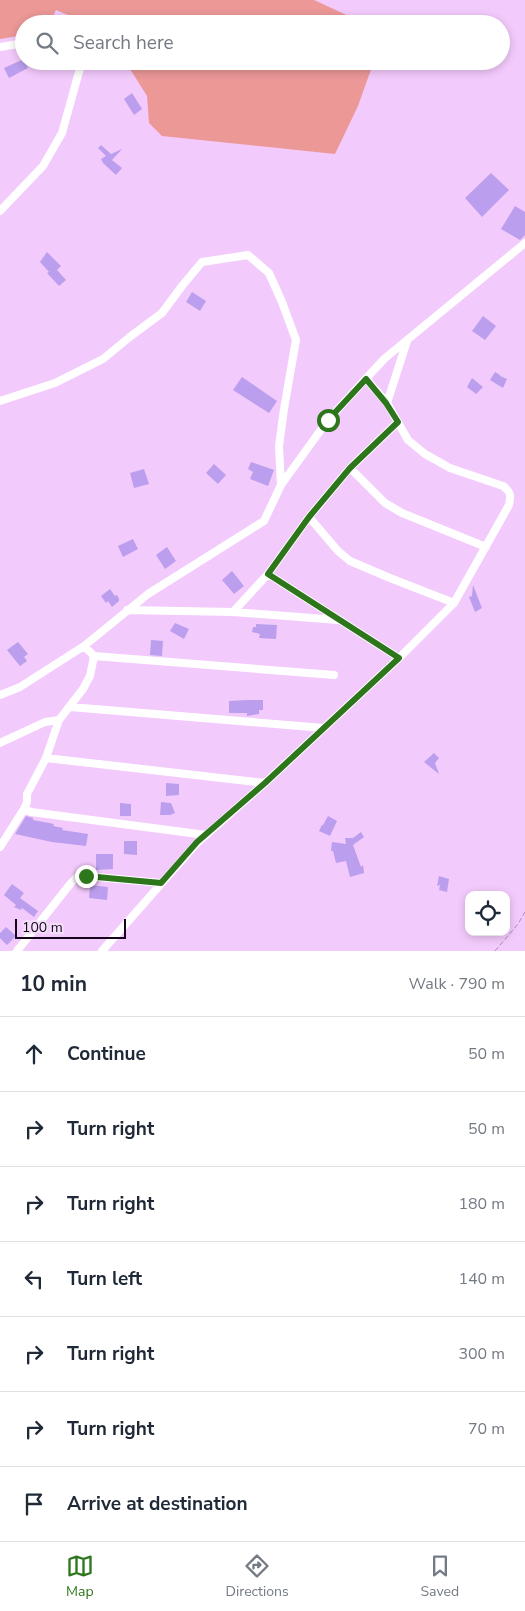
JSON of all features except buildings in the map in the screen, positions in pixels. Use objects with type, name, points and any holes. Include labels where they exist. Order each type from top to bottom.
[{"type":"street","points":[[0,47],[15,44]]},
{"type":"street","points":[[0,211],[42,166],[62,133],[80,70]]},
{"type":"street","points":[[0,695],[20,687],[84,646],[148,594],[264,521],[281,485],[328,420],[384,359],[525,243]]},
{"type":"street","points":[[0,401],[56,383],[103,359],[162,313],[202,262],[248,255],[269,273],[296,340],[279,446],[281,485]]},
{"type":"street","points":[[386,403],[407,341]]},
{"type":"street","points":[[102,951],[206,835],[265,783],[399,658],[454,603],[509,505],[511,495],[509,490],[503,486],[450,468],[425,454],[408,440],[386,403],[366,379]]},
{"type":"street","points":[[233,612],[268,574],[309,517],[350,468],[398,422]]},
{"type":"street","points":[[350,468],[385,503],[402,513],[486,548]]},
{"type":"street","points":[[309,517],[338,551],[350,561],[454,603]]},
{"type":"street","points":[[268,574],[399,658]]},
{"type":"street","points":[[127,610],[233,612],[338,620]]},
{"type":"street","points":[[84,646],[94,656],[334,675]]},
{"type":"street","points":[[0,847],[24,809],[27,802],[27,794],[46,758],[59,720],[70,708],[90,676],[94,656]]},
{"type":"street","points":[[70,708],[324,728]]},
{"type":"street","points":[[0,744],[45,722],[59,720]]},
{"type":"street","points":[[46,758],[265,783]]},
{"type":"street","points":[[24,809],[31,812],[206,835]]},
{"type":"street","points":[[17,951],[76,878],[86,876],[161,883]]},
{"type":"path","points":[[495,951],[518,924],[525,912]]},
{"type":"shaded area","points":[[0,0],[314,0],[346,15],[68,15],[56,10],[54,15],[15,15],[15,36],[0,39]]},
{"type":"shaded area","points":[[131,70],[371,70],[358,106],[335,154],[162,136],[149,123],[147,96]]},
{"type":"route","points":[[86,876],[161,883],[197,842],[265,783],[399,658],[268,574],[309,517],[350,468],[398,422],[386,403],[366,379],[328,420]]}]
